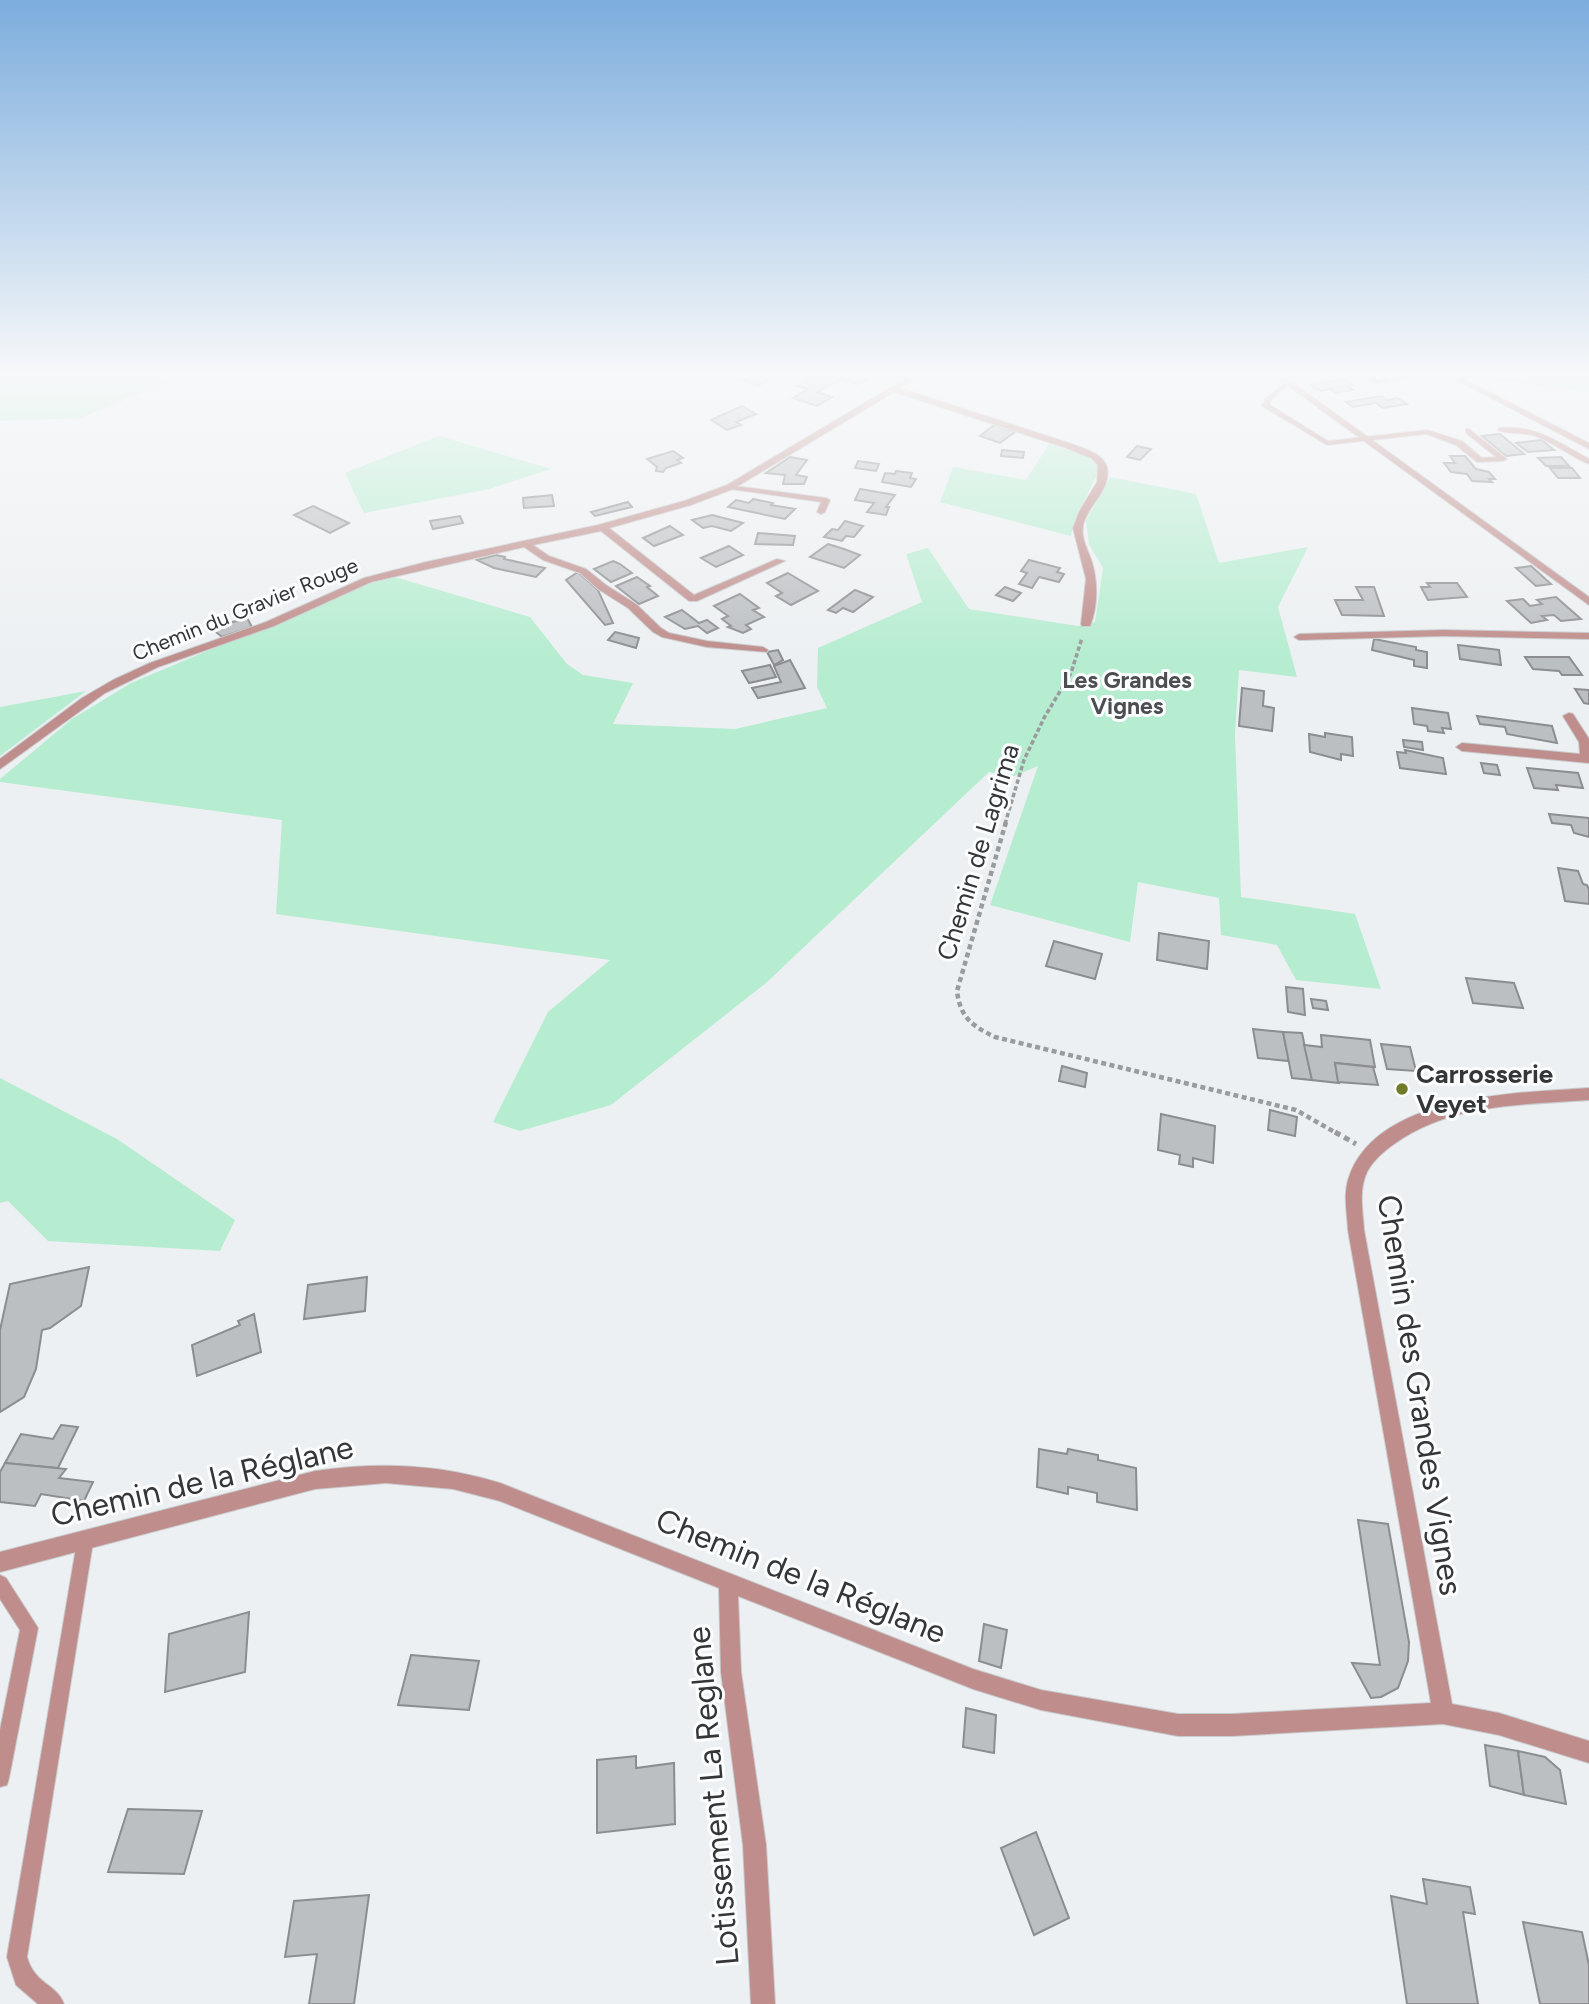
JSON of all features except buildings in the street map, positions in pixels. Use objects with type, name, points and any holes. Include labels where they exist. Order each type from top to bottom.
[{"type":"street","name":"Chemin du Gravier Rouge","points":[[0,765],[118,682],[190,650],[253,631],[348,587],[381,576],[528,546],[683,505],[730,487],[758,471]]},
{"type":"street","points":[[1086,624],[1091,604],[1091,578],[1078,531],[1080,519],[1102,482],[1102,471]]},
{"type":"street","points":[[1409,471],[1589,601]]},
{"type":"street","points":[[602,527],[693,599],[780,561]]},
{"type":"street","points":[[528,546],[546,558],[583,571],[638,610],[657,631],[707,644],[762,650]]},
{"type":"street","points":[[1462,747],[1588,759],[1585,742],[1569,716]]},
{"type":"street","name":"Chemin des Grandes Vignes","points":[[1443,1713],[1356,1230],[1353,1201],[1357,1175],[1371,1153],[1400,1129],[1427,1116],[1455,1107],[1589,1094]]},
{"type":"street","name":"Chemin de la Réglane","points":[[0,1562],[315,1480],[360,1473],[413,1472],[463,1480],[500,1492],[974,1679],[1041,1700],[1178,1726],[1232,1726],[1443,1713],[1499,1724],[1589,1752]]},
{"type":"street","name":"Lotissement La Reglane","points":[[729,1582],[726,1624],[754,1848],[763,2004]]},
{"type":"lane","points":[[730,487],[826,500],[821,512]]},
{"type":"lane","points":[[1299,637],[1443,633],[1589,636]]},
{"type":"lane","points":[[54,2004],[23,1978],[18,1957],[85,1542]]},
{"type":"lane","points":[[0,1584],[29,1628],[0,1778]]},
{"type":"path","name":"Chemin de Lagrima","points":[[1086,624],[1071,673],[1044,718],[1024,760],[957,991],[958,1010],[973,1027],[995,1037],[1296,1110],[1371,1153]]},
{"type":"green space","points":[[351,471],[546,471],[489,489],[364,513],[345,473]]},
{"type":"green space","points":[[952,471],[973,471],[1026,480],[1032,471],[1099,471],[1074,523],[1071,536],[940,502]]},
{"type":"green space","points":[[1110,477],[1196,494],[1219,563],[1308,547],[1278,607],[1297,677],[1239,670],[1235,735],[1241,897],[1355,914],[1381,989],[1296,980],[1277,945],[1221,935],[1219,898],[1138,882],[1130,942],[990,905],[1038,766],[1012,777],[989,772],[766,983],[611,1105],[520,1131],[493,1122],[548,1012],[610,960],[276,914],[282,820],[0,782],[0,779],[72,719],[131,683],[388,575],[530,617],[567,664],[583,675],[633,683],[613,724],[735,729],[827,708],[817,687],[818,648],[922,602],[906,554],[928,548],[969,609],[1078,626],[1095,622],[1103,568],[1089,544],[1086,521]]},
{"type":"green space","points":[[86,691],[0,756],[0,707]]},
{"type":"green space","points":[[0,1078],[117,1139],[235,1220],[220,1251],[48,1241],[8,1201],[0,1203]]},
{"type":"place","name":"Carrosserie Veyet","points":[[1402,1089]]},
{"type":"district","name":"Les Grandes Vignes","points":[[1127,693]]}]
